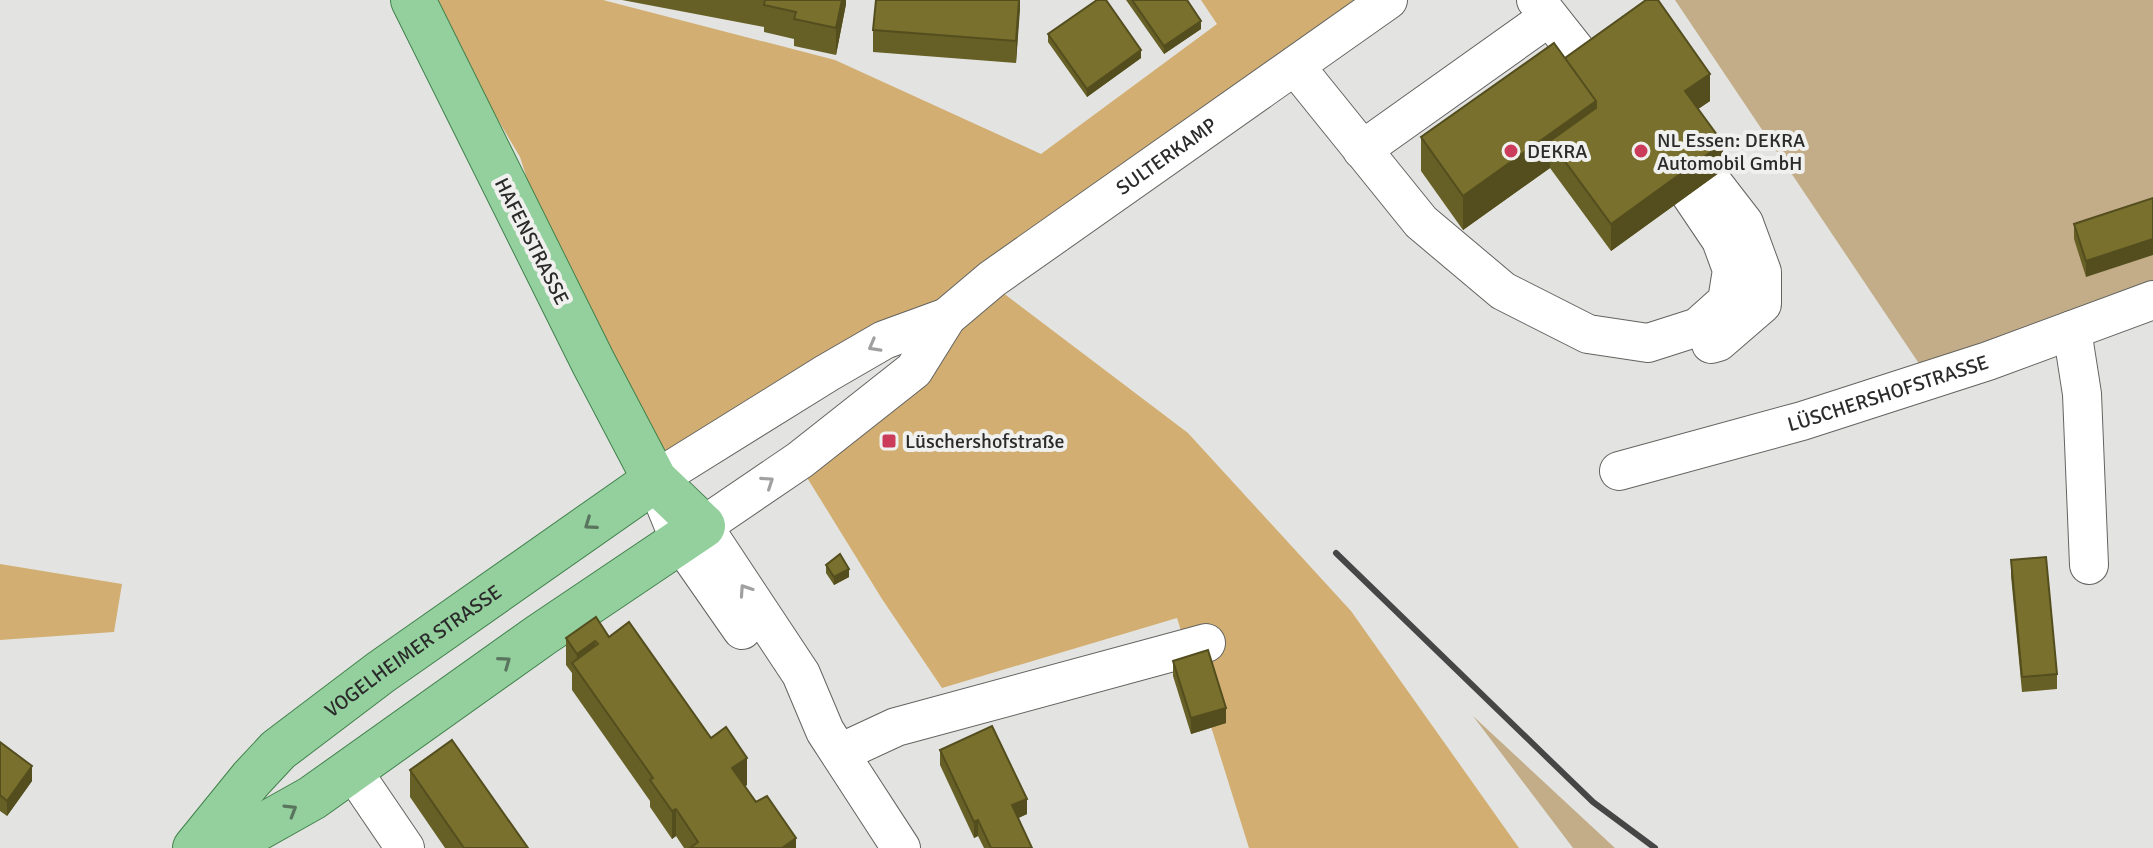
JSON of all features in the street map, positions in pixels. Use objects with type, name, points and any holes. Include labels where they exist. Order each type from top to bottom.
[{"type":"main road","name":"HAFENSTRASSE","points":[[413,0],[593,362],[655,480],[692,534]]},
{"type":"main road","name":"VOGELHEIMER STRASSE","points":[[195,848],[278,750],[381,672],[655,480]]},
{"type":"main road","points":[[223,848],[312,798],[541,635],[692,534]]},
{"type":"street","name":"SULTERKAMP","points":[[692,534],[800,460],[914,370],[947,317],[992,279],[1388,0]]},
{"type":"street","points":[[1362,150],[1542,9],[1589,67]]},
{"type":"street","points":[[1295,66],[1421,222],[1503,291],[1588,334],[1648,343],[1698,327],[1727,301],[1732,270],[1721,240],[1691,192]]},
{"type":"street","name":"LÜSCHERSHOFSTRASSE","points":[[1619,471],[1802,421],[1974,366],[2153,300]]},
{"type":"street","name":"SULTERKAMP","points":[[655,480],[884,340],[947,317]]},
{"type":"street","points":[[2072,330],[2082,394],[2089,565]]},
{"type":"street","name":"HAFENSTRASSE","points":[[692,534],[782,687],[832,742],[901,848]]},
{"type":"street","points":[[832,742],[1206,643]]},
{"type":"street","points":[[352,770],[405,848]]},
{"type":"shaded area","points":[[427,0],[603,0],[835,60],[1041,154],[1217,24],[1201,0],[1379,0],[1041,239],[657,476],[566,299],[520,157]]},
{"type":"shaded area","points":[[1675,0],[2153,0],[2153,291],[1926,374]]},
{"type":"shaded area","points":[[990,283],[1188,433],[1351,611],[1519,848],[1249,848],[1177,618],[942,688],[882,599],[798,463]]},
{"type":"shaded area","points":[[0,564],[122,584],[114,632],[0,640]]},
{"type":"shaded area","points":[[1473,716],[1615,848],[1573,848]]},
{"type":"building","points":[[765,0],[842,0],[836,28],[794,19],[796,12],[764,5]]},
{"type":"building","points":[[876,0],[1019,0],[1016,41],[873,30]]},
{"type":"building","points":[[1097,0],[1106,0],[1141,50],[1087,89],[1048,34]]},
{"type":"building","points":[[1132,0],[1187,0],[1201,21],[1164,46]]},
{"type":"building","name":"NL Essen: DEKRA Automobil GmbH","points":[[1646,0],[1658,0],[1710,74],[1685,91],[1723,143],[1611,224],[1550,141],[1596,108],[1596,101],[1565,58]]},
{"type":"building","points":[[1554,43],[1596,101],[1463,196],[1421,137]]},
{"type":"building","points":[[2153,198],[2153,239],[2086,261],[2074,224]]},
{"type":"building","points":[[840,554],[849,569],[834,577],[826,565]]},
{"type":"building","points":[[2046,557],[2057,674],[2022,677],[2011,560]]},
{"type":"building","points":[[596,617],[609,637],[629,622],[711,738],[726,727],[747,758],[732,768],[756,802],[767,796],[796,838],[782,848],[690,848],[698,842],[676,809],[672,811],[650,780],[653,778],[572,663],[598,644],[595,641],[577,654],[566,638]]},
{"type":"building","points":[[1208,650],[1226,708],[1191,718],[1173,661]]},
{"type":"building","points":[[992,726],[1027,799],[1012,805],[1032,848],[991,848],[978,820],[974,822],[940,750]]},
{"type":"building","points":[[452,740],[528,848],[464,848],[410,770]]},
{"type":"building","points":[[0,742],[32,766],[7,801],[0,795]]},
{"type":"railway","points":[[1336,553],[1593,802],[1655,848]]},
{"type":"place","name":"DEKRA","points":[[1511,151]]},
{"type":"place","name":"NL Essen: DEKRA Automobil GmbH","points":[[1641,151]]},
{"type":"place","name":"Lüschershofstraße","points":[[889,441]]}]
